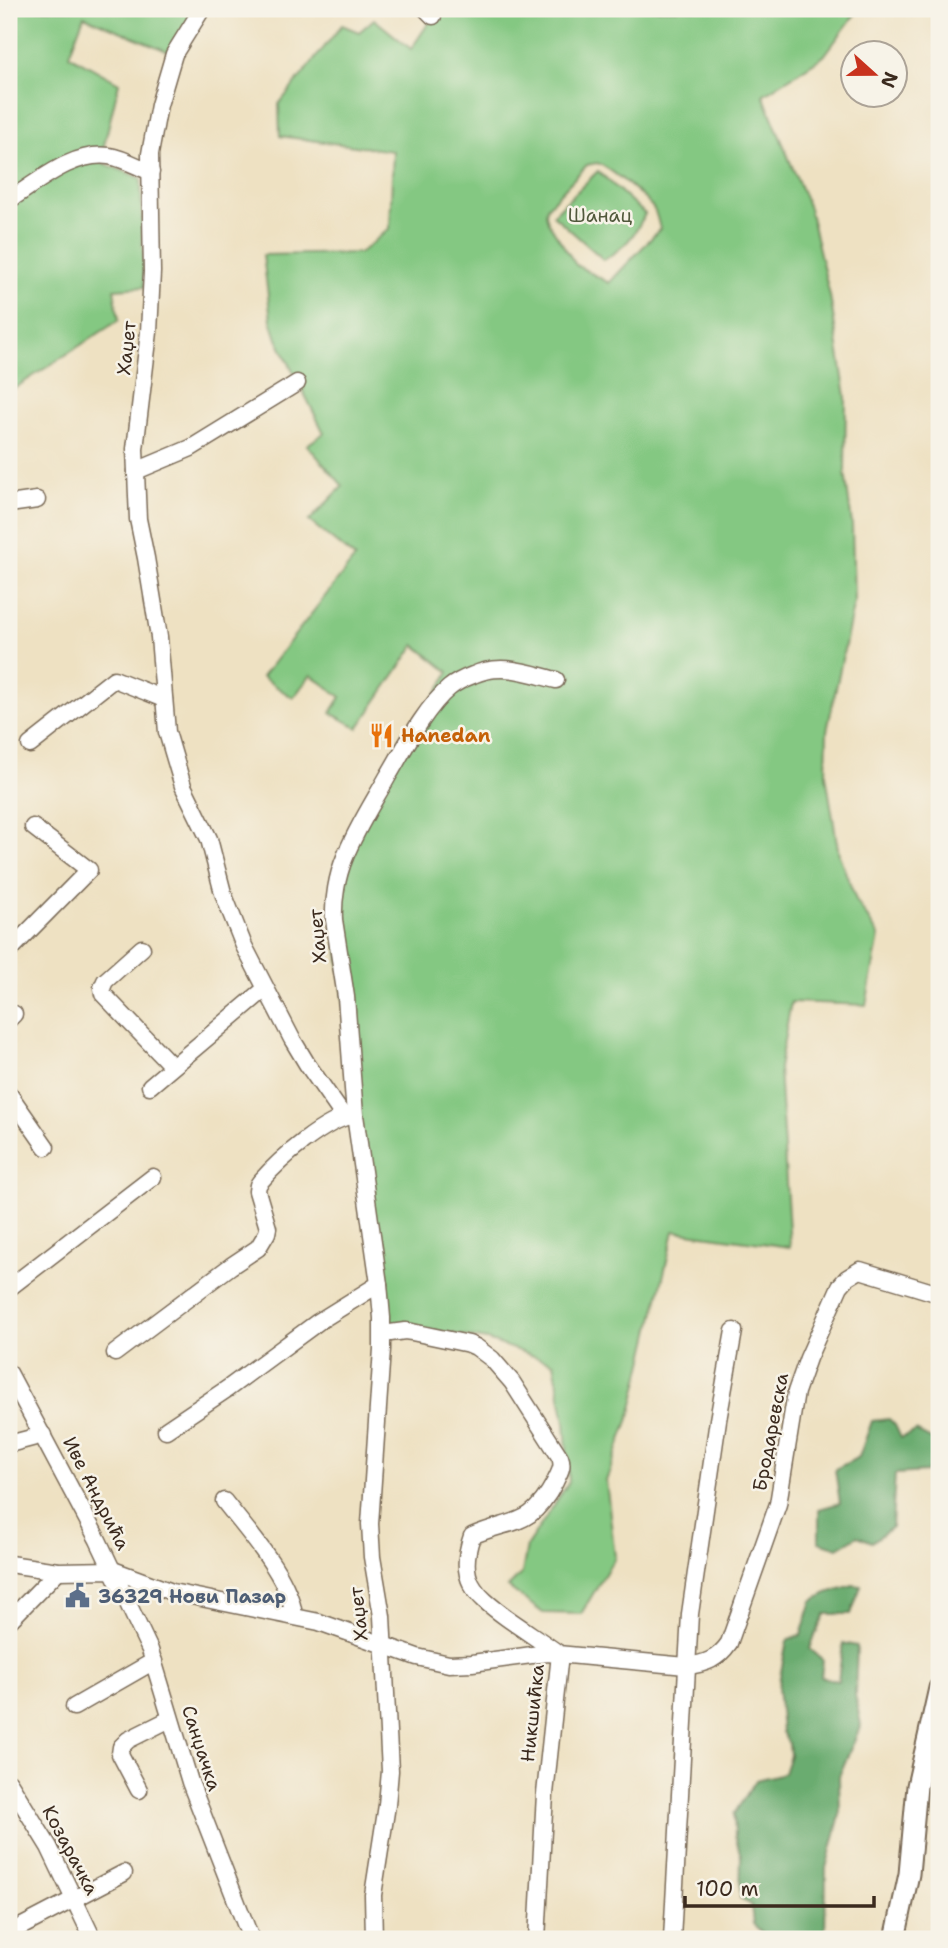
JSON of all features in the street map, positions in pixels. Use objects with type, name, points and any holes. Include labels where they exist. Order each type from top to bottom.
[{"type":"street","name":"Хаџет","points":[[202,9],[174,54],[159,105],[150,154],[152,272],[150,320],[135,449],[138,519],[159,637],[167,732],[183,786],[209,839],[233,920],[265,989],[307,1064],[350,1116]]},
{"type":"street","points":[[9,200],[59,169],[87,156],[111,156],[151,172]]},
{"type":"street","points":[[135,471],[191,448],[297,383]]},
{"type":"street","points":[[9,504],[37,500]]},
{"type":"street","name":"Хаџет","points":[[374,1939],[373,1895],[390,1771],[382,1616],[372,1556],[370,1524],[383,1334],[379,1284],[350,1116],[346,997],[333,910],[345,857],[367,813],[426,715],[450,687],[475,674],[496,668],[511,668],[556,680]]},
{"type":"street","points":[[30,744],[114,679],[164,699]]},
{"type":"street","points":[[9,951],[89,870],[33,827]]},
{"type":"street","points":[[142,948],[105,982],[103,994],[172,1066]]},
{"type":"street","points":[[150,1086],[265,989]]},
{"type":"street","points":[[9,1094],[46,1147]]},
{"type":"street","points":[[115,1353],[258,1248],[265,1239],[268,1228],[257,1191],[260,1182],[321,1129],[350,1116]]},
{"type":"street","points":[[9,1288],[153,1177]]},
{"type":"street","name":"Бродаревска","points":[[113,1570],[172,1592],[294,1616],[331,1626],[382,1646],[449,1664],[484,1662],[539,1653],[699,1665],[713,1660],[729,1643],[778,1504],[800,1377],[840,1286],[860,1270],[939,1294]]},
{"type":"street","points":[[166,1430],[227,1390],[318,1322],[379,1284]]},
{"type":"street","name":"Никшићка","points":[[383,1334],[405,1331],[476,1347],[506,1373],[562,1461],[560,1473],[552,1488],[530,1515],[512,1524],[471,1536],[466,1556],[470,1582],[478,1595],[560,1654],[545,1794],[537,1939]]},
{"type":"street","points":[[672,1939],[690,1614],[718,1420],[734,1331]]},
{"type":"street","name":"Иве Андрића","points":[[9,1373],[113,1570]]},
{"type":"street","name":"Иве Андрића","points":[[9,1444],[43,1435]]},
{"type":"street","points":[[224,1501],[281,1577],[292,1601],[294,1616]]},
{"type":"street","points":[[9,1564],[58,1571],[113,1570]]},
{"type":"street","name":"Санџачка","points":[[113,1570],[155,1661],[170,1719],[197,1800],[251,1939]]},
{"type":"street","points":[[9,1621],[58,1571]]},
{"type":"street","points":[[74,1707],[155,1661]]},
{"type":"street","points":[[895,1939],[909,1874],[917,1786],[939,1688]]},
{"type":"street","points":[[139,1790],[120,1754],[121,1747],[128,1740],[170,1719]]},
{"type":"street","name":"Козарачка","points":[[9,1782],[48,1847],[93,1939]]},
{"type":"street","points":[[12,1934],[124,1872]]},
{"type":"green space","points":[[9,9],[202,9],[174,54],[84,16],[69,55],[119,83],[100,162],[141,178],[144,287],[114,289],[119,320],[9,392]]},
{"type":"green space","points":[[438,9],[859,9],[824,56],[763,95],[809,208],[830,296],[846,396],[845,472],[852,524],[854,602],[827,731],[826,775],[839,855],[856,900],[879,936],[866,1005],[791,1002],[779,1068],[790,1247],[674,1231],[631,1413],[606,1481],[615,1557],[581,1614],[543,1613],[508,1587],[522,1573],[527,1546],[569,1482],[565,1422],[554,1363],[487,1340],[391,1323],[379,1284],[333,910],[367,813],[449,672],[415,645],[358,728],[331,713],[341,697],[311,675],[293,698],[262,677],[355,558],[309,521],[343,486],[307,445],[324,433],[277,339],[271,320],[263,255],[360,253],[390,228],[393,151],[280,136],[279,104],[342,25],[359,32],[374,19],[411,49]],"holes":[[[597,163],[649,203],[656,213],[660,229],[609,283],[576,265],[548,222],[546,214],[547,207],[587,165]]]},
{"type":"green space","name":"Шанац","points":[[598,171],[645,214],[629,240],[604,260],[553,215]]},
{"type":"green space","points":[[889,1419],[901,1438],[916,1431],[939,1443],[939,1449],[927,1472],[895,1474],[892,1527],[872,1542],[858,1536],[838,1548],[819,1542],[819,1509],[840,1503],[835,1469],[859,1457],[872,1421]]},
{"type":"green space","points":[[853,1585],[861,1586],[851,1614],[825,1614],[810,1649],[823,1660],[821,1677],[838,1681],[843,1643],[857,1646],[855,1695],[861,1725],[839,1776],[840,1815],[826,1868],[825,1939],[764,1939],[763,1933],[753,1924],[751,1905],[740,1898],[741,1856],[735,1836],[734,1814],[756,1780],[784,1773],[790,1755],[789,1744],[782,1732],[778,1687],[787,1641],[801,1635],[812,1601]]},
{"type":"place","name":"Hanedan","points":[[381,735]]},
{"type":"place","name":"36329 Нови Пазар","points":[[78,1596]]}]
